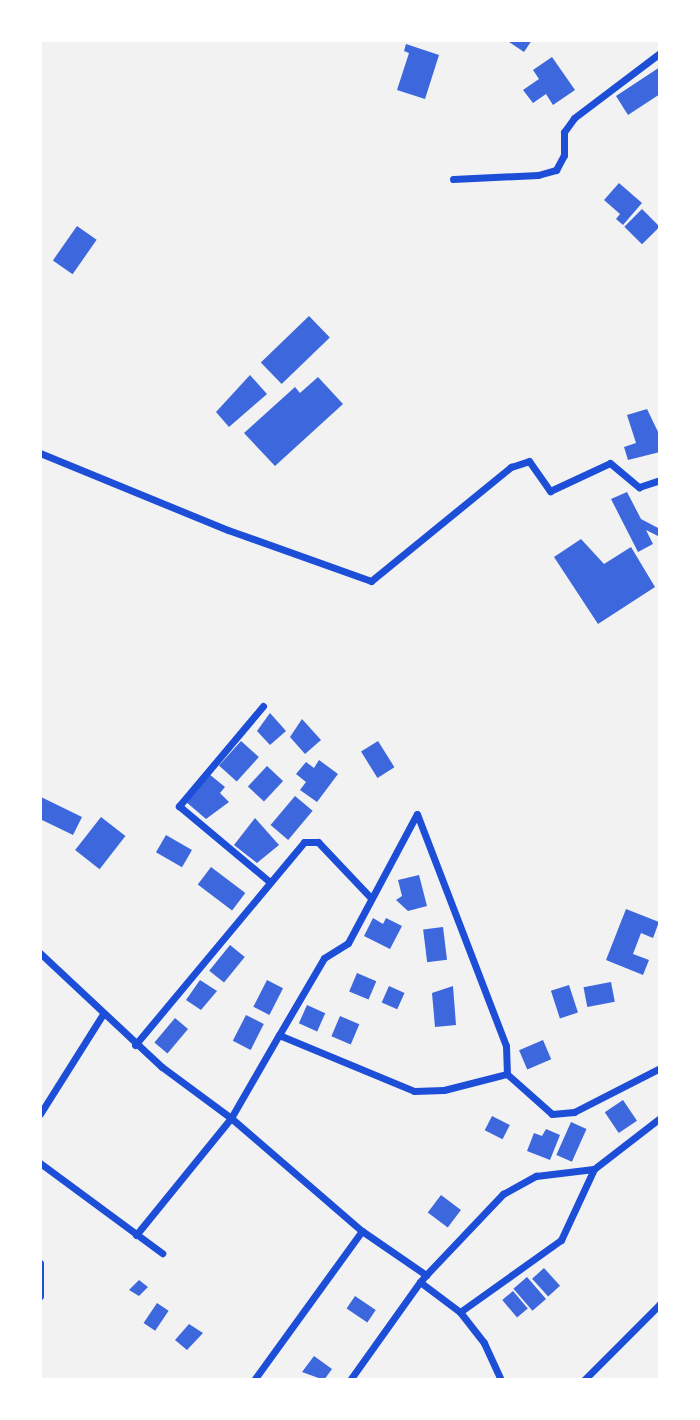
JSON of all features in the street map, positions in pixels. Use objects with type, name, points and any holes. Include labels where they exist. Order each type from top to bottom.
[{"type":"street","points":[[453,179],[538,175],[556,170],[564,155],[564,132],[574,118],[660,53]]},
{"type":"street","points":[[40,453],[228,530],[371,581],[511,467],[529,461],[550,491],[610,463],[639,487],[660,480]]},
{"type":"street","points":[[263,706],[179,806],[270,882]]},
{"type":"street","points":[[136,1235],[231,1118],[324,958],[348,943],[417,814],[506,1046],[507,1074],[552,1114],[574,1112],[660,1068]]},
{"type":"street","points":[[135,1045],[304,842],[318,842],[371,898]]},
{"type":"street","points":[[40,953],[135,1045],[231,1118],[460,1312],[484,1343],[501,1380]]},
{"type":"street","points":[[40,1114],[103,1014]]},
{"type":"street","points":[[279,1035],[414,1091],[444,1090],[507,1074]]},
{"type":"street","points":[[460,1312],[561,1240],[594,1169],[657,1121],[660,1132]]},
{"type":"street","points":[[40,1163],[162,1253]]},
{"type":"street","points":[[350,1380],[423,1278],[503,1194],[536,1176],[594,1169]]},
{"type":"street","points":[[254,1380],[362,1231]]},
{"type":"street","points":[[40,1263],[40,1296]]},
{"type":"street","points":[[584,1380],[660,1304]]},
{"type":"building","points":[[506,40],[532,40],[524,52]]},
{"type":"building","points":[[406,44],[439,55],[425,99],[397,90],[409,53],[404,51]]},
{"type":"building","points":[[552,57],[575,90],[553,105],[546,94],[533,103],[523,90],[539,79],[533,70]]},
{"type":"building","points":[[660,67],[660,94],[628,115],[616,96]]},
{"type":"building","points":[[619,183],[642,203],[623,225],[616,219],[620,214],[604,200]]},
{"type":"building","points":[[642,209],[660,227],[642,244],[624,227]]},
{"type":"building","points":[[77,226],[97,240],[73,274],[53,260]]},
{"type":"building","points":[[309,316],[330,338],[282,384],[261,363]]},
{"type":"building","points":[[250,375],[267,394],[229,427],[216,412]]},
{"type":"building","points":[[318,377],[343,404],[275,466],[244,433],[295,387],[300,393]]},
{"type":"building","points":[[647,409],[660,436],[660,452],[628,460],[624,447],[636,443],[627,415]]},
{"type":"building","points":[[627,492],[641,519],[660,529],[660,537],[646,530],[653,544],[638,552],[611,499]]},
{"type":"building","points":[[581,539],[604,564],[631,547],[655,587],[598,624],[554,557]]},
{"type":"building","points":[[270,713],[286,731],[270,745],[257,731]]},
{"type":"building","points":[[302,719],[321,740],[305,754],[290,737]]},
{"type":"building","points":[[241,741],[259,757],[237,782],[219,766]]},
{"type":"building","points":[[378,741],[394,767],[377,778],[361,752]]},
{"type":"building","points":[[319,760],[338,774],[317,802],[300,790],[306,782],[296,774],[306,762],[314,768]]},
{"type":"building","points":[[267,766],[283,781],[264,801],[248,786]]},
{"type":"building","points":[[209,774],[225,787],[220,793],[229,802],[206,819],[185,801]]},
{"type":"building","points":[[295,796],[313,811],[288,840],[271,825]]},
{"type":"building","points":[[41,797],[82,817],[73,835],[40,819]]},
{"type":"building","points":[[101,817],[125,836],[100,869],[75,850]]},
{"type":"building","points":[[255,818],[279,845],[257,863],[234,845]]},
{"type":"building","points":[[166,835],[192,850],[182,867],[156,852]]},
{"type":"building","points":[[211,867],[245,893],[232,910],[198,885]]},
{"type":"building","points":[[419,875],[427,906],[408,911],[396,900],[402,896],[398,880]]},
{"type":"building","points":[[626,909],[659,922],[653,938],[641,933],[633,954],[649,960],[643,975],[606,960]]},
{"type":"building","points":[[373,918],[383,924],[386,918],[402,926],[390,949],[364,936]]},
{"type":"building","points":[[443,927],[447,960],[427,962],[423,929]]},
{"type":"building","points":[[230,945],[245,957],[224,983],[209,971]]},
{"type":"building","points":[[357,973],[376,981],[369,1000],[349,991]]},
{"type":"building","points":[[200,980],[217,991],[201,1010],[186,1000]]},
{"type":"building","points":[[267,980],[283,988],[269,1015],[253,1007]]},
{"type":"building","points":[[611,982],[615,1002],[587,1007],[584,987]]},
{"type":"building","points":[[569,985],[578,1013],[560,1018],[551,991]]},
{"type":"building","points":[[389,986],[405,993],[397,1009],[382,1002]]},
{"type":"building","points":[[453,986],[456,1025],[435,1027],[432,993]]},
{"type":"building","points":[[307,1005],[325,1013],[317,1031],[299,1023]]},
{"type":"building","points":[[246,1015],[264,1024],[251,1050],[233,1041]]},
{"type":"building","points":[[340,1016],[359,1024],[351,1044],[331,1036]]},
{"type":"building","points":[[175,1018],[188,1029],[167,1053],[154,1043]]},
{"type":"building","points":[[543,1040],[551,1059],[527,1069],[519,1050]]},
{"type":"building","points":[[623,1100],[637,1121],[619,1133],[605,1112]]},
{"type":"building","points":[[492,1116],[510,1125],[503,1139],[485,1130]]},
{"type":"building","points":[[571,1122],[587,1129],[572,1162],[556,1155]]},
{"type":"building","points":[[546,1129],[560,1135],[550,1160],[527,1151],[534,1133],[542,1136]]},
{"type":"building","points":[[441,1195],[461,1210],[448,1228],[428,1213]]},
{"type":"building","points":[[544,1268],[560,1286],[548,1297],[532,1279]]},
{"type":"building","points":[[527,1277],[546,1299],[532,1311],[513,1289]]},
{"type":"building","points":[[139,1280],[148,1287],[139,1296],[129,1290]]},
{"type":"building","points":[[513,1291],[528,1309],[517,1318],[502,1300]]},
{"type":"building","points":[[355,1296],[376,1310],[367,1322],[347,1308]]},
{"type":"building","points":[[157,1303],[169,1311],[155,1331],[144,1323]]},
{"type":"building","points":[[189,1324],[203,1333],[187,1350],[175,1340]]},
{"type":"building","points":[[314,1356],[332,1369],[324,1380],[302,1372]]}]
